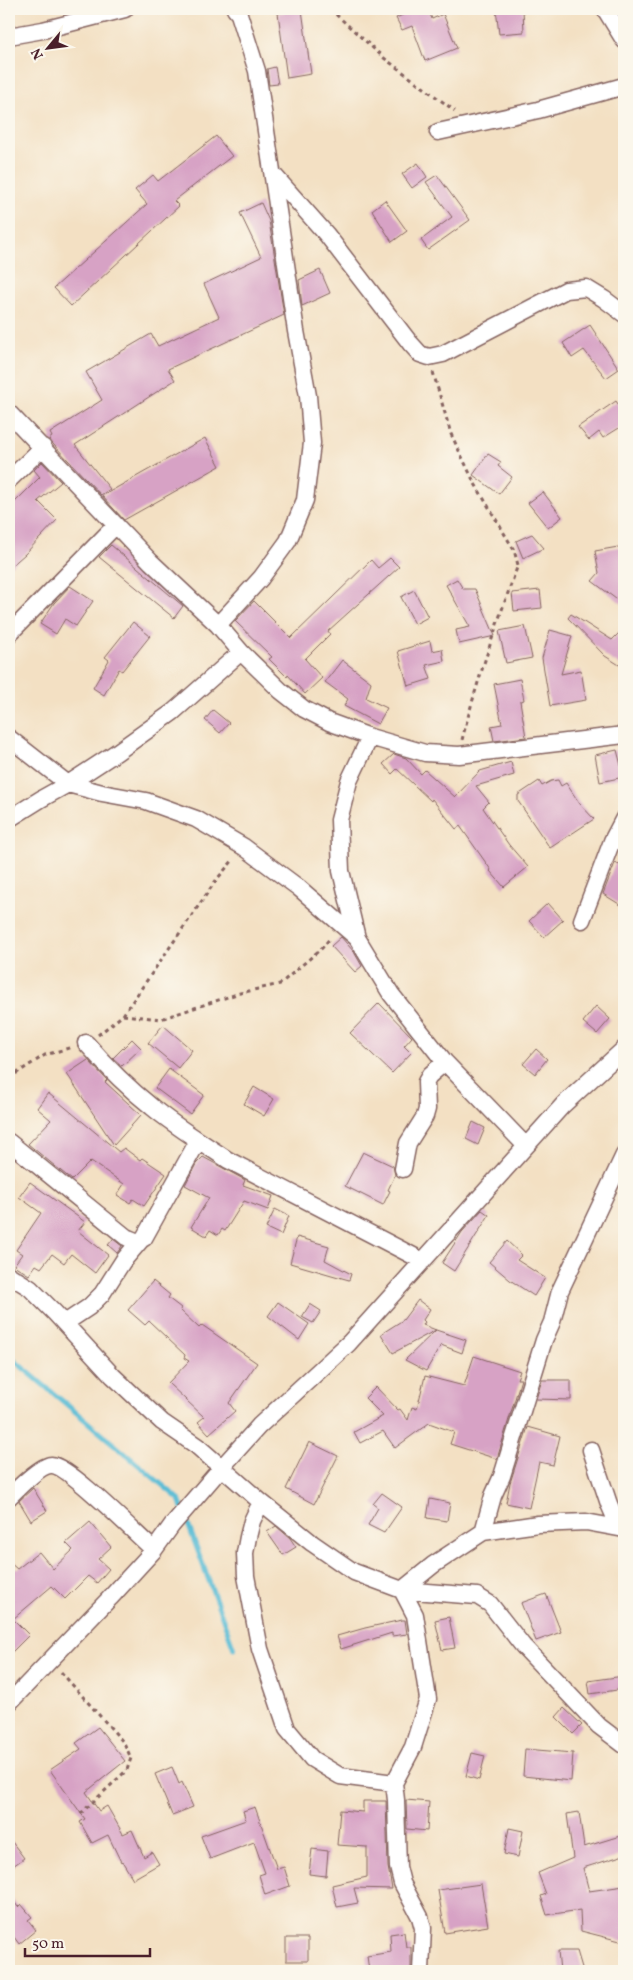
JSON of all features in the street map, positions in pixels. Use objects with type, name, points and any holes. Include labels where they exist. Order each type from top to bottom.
[{"type":"street","points":[[9,36],[43,30],[125,9]]},
{"type":"street","points":[[218,625],[262,578],[288,541],[306,500],[312,443],[308,396],[291,304],[257,71],[235,9]]},
{"type":"street","points":[[605,9],[624,40]]},
{"type":"street","points":[[438,132],[538,110],[624,86]]},
{"type":"street","points":[[273,174],[328,235],[420,354],[429,357],[443,354],[566,290],[586,288],[624,314]]},
{"type":"street","points":[[9,413],[43,447],[114,526],[218,625],[241,652],[280,691],[304,709],[329,722],[370,737],[425,753],[458,755],[624,736]]},
{"type":"street","points":[[9,480],[43,447]]},
{"type":"street","points":[[9,634],[114,526]]},
{"type":"street","points":[[9,819],[41,798],[68,784],[173,712],[241,652]]},
{"type":"street","points":[[370,737],[350,780],[339,820],[341,871],[358,938],[391,994],[445,1062],[526,1146]]},
{"type":"street","points":[[9,738],[68,784],[102,793],[146,801],[196,820],[244,847],[299,888],[358,938]]},
{"type":"street","points":[[582,920],[612,841],[624,818]]},
{"type":"street","points":[[86,1043],[110,1070],[152,1107],[228,1160],[422,1262]]},
{"type":"street","points":[[9,1703],[154,1550],[222,1467],[259,1426],[349,1343],[563,1105],[624,1048]]},
{"type":"street","points":[[403,1169],[408,1143],[426,1116],[426,1082],[430,1075],[445,1062]]},
{"type":"street","points":[[65,1323],[90,1307],[102,1294],[118,1268],[144,1238],[198,1140]]},
{"type":"street","points":[[9,1142],[126,1237],[140,1241]]},
{"type":"street","points":[[483,1532],[544,1340],[552,1322],[560,1291],[624,1155]]},
{"type":"street","points":[[9,1275],[30,1288],[113,1376],[162,1422],[197,1446],[260,1502],[354,1572],[402,1590],[477,1596],[490,1604],[523,1646],[599,1726],[624,1745]]},
{"type":"street","points":[[591,1450],[609,1504],[622,1528]]},
{"type":"street","points":[[9,1497],[42,1468],[50,1464],[59,1466],[77,1479],[154,1550]]},
{"type":"street","points":[[260,1502],[248,1537],[245,1553],[246,1576],[260,1649],[287,1729],[312,1759],[340,1776],[394,1783]]},
{"type":"street","points":[[402,1590],[433,1565],[483,1532],[538,1524],[586,1522],[622,1528]]},
{"type":"street","points":[[402,1590],[416,1615],[428,1700],[413,1747],[394,1783],[398,1868],[402,1883],[420,1917],[423,1928],[421,1971]]},
{"type":"path","points":[[330,9],[384,58],[472,124]]},
{"type":"path","points":[[429,357],[451,434],[474,482],[518,559],[518,565],[472,697],[458,755]]},
{"type":"path","points":[[9,1078],[45,1055],[86,1043],[123,1015],[217,879],[244,847]]},
{"type":"path","points":[[123,1015],[161,1019],[240,993],[280,984],[322,948],[342,926]]},
{"type":"path","points":[[50,1661],[124,1743],[131,1758],[127,1770],[78,1816]]},
{"type":"building","points":[[405,9],[428,9],[432,19],[443,14],[457,48],[425,61],[412,26],[402,30],[396,18],[407,13]]},
{"type":"building","points":[[496,9],[523,9],[524,32],[499,34]]},
{"type":"building","points":[[302,10],[311,74],[287,78],[278,13]]},
{"type":"building","points":[[275,67],[278,84],[269,85],[267,69]]},
{"type":"building","points":[[216,136],[232,156],[174,201],[179,206],[71,306],[54,288],[147,204],[135,190],[153,175],[158,181]]},
{"type":"building","points":[[418,163],[427,177],[412,188],[402,174]]},
{"type":"building","points":[[437,175],[470,220],[428,250],[421,240],[452,217],[426,182]]},
{"type":"building","points":[[385,200],[407,231],[392,242],[372,210]]},
{"type":"building","points":[[261,203],[269,221],[284,315],[168,369],[175,380],[75,445],[110,489],[101,495],[53,444],[49,439],[52,437],[50,433],[102,400],[86,372],[151,334],[158,346],[219,317],[204,284],[261,257],[240,213]]},
{"type":"building","points":[[320,270],[330,293],[302,306],[299,280]]},
{"type":"building","points":[[590,325],[619,369],[606,378],[584,350],[572,358],[563,343]]},
{"type":"building","points":[[616,401],[624,413],[624,425],[603,438],[599,432],[589,440],[578,427]]},
{"type":"building","points":[[205,438],[220,466],[124,520],[102,496]]},
{"type":"building","points":[[488,454],[501,462],[498,466],[512,477],[499,494],[473,475]]},
{"type":"building","points":[[42,462],[61,482],[38,501],[57,520],[9,568],[9,508],[40,477],[34,470]]},
{"type":"building","points":[[543,492],[562,517],[548,528],[528,503]]},
{"type":"building","points":[[532,534],[544,548],[523,558],[516,541]]},
{"type":"building","points":[[111,545],[183,606],[174,618],[99,557]]},
{"type":"building","points":[[624,546],[624,605],[592,581],[599,573],[595,551]]},
{"type":"building","points":[[390,558],[399,567],[328,631],[330,634],[305,659],[322,678],[305,694],[288,675],[287,677],[269,659],[272,657],[235,621],[254,601],[291,638],[371,560],[378,568]]},
{"type":"building","points":[[457,579],[463,589],[475,589],[495,636],[459,644],[456,630],[470,627],[446,585]]},
{"type":"building","points":[[70,586],[93,601],[76,626],[65,619],[56,634],[40,624],[54,603]]},
{"type":"building","points":[[414,590],[428,617],[415,624],[401,597]]},
{"type":"building","points":[[540,590],[542,608],[514,611],[512,593]]},
{"type":"building","points":[[571,614],[612,640],[624,628],[624,668],[605,656],[568,618]]},
{"type":"building","points":[[133,622],[150,636],[122,671],[119,669],[104,695],[93,688],[109,660],[105,657]]},
{"type":"building","points":[[525,626],[532,658],[506,663],[499,631]]},
{"type":"building","points":[[550,630],[572,636],[561,674],[581,670],[586,700],[550,706],[542,658]]},
{"type":"building","points":[[430,641],[432,651],[442,649],[444,661],[426,665],[431,679],[408,686],[398,651]]},
{"type":"building","points":[[342,660],[371,682],[366,698],[387,708],[378,724],[344,706],[348,699],[325,682]]},
{"type":"building","points":[[520,679],[524,700],[520,701],[526,737],[494,741],[491,726],[502,724],[494,684]]},
{"type":"building","points":[[213,710],[229,723],[220,733],[205,720]]},
{"type":"building","points":[[617,750],[624,777],[600,782],[595,755]]},
{"type":"building","points":[[394,754],[406,758],[421,774],[425,770],[455,797],[480,771],[511,762],[514,775],[476,786],[489,802],[483,808],[509,845],[528,867],[504,887],[490,871],[460,826],[456,829],[432,799],[431,801],[397,769],[392,774],[383,764]]},
{"type":"building","points":[[558,780],[561,786],[566,783],[580,804],[594,819],[550,848],[518,801],[518,795],[539,781],[542,786],[551,781]]},
{"type":"building","points":[[615,863],[624,867],[624,907],[603,894]]},
{"type":"building","points":[[548,903],[563,920],[544,937],[529,921]]},
{"type":"building","points":[[341,937],[354,952],[362,966],[355,972],[331,946]]},
{"type":"building","points":[[379,1003],[412,1037],[404,1046],[411,1053],[392,1073],[350,1033]]},
{"type":"building","points":[[596,1006],[610,1019],[597,1034],[583,1022]]},
{"type":"building","points":[[163,1025],[192,1050],[178,1068],[148,1043]]},
{"type":"building","points":[[132,1039],[141,1048],[122,1066],[113,1058]]},
{"type":"building","points":[[536,1049],[547,1059],[535,1074],[523,1064]]},
{"type":"building","points":[[88,1060],[107,1080],[105,1082],[141,1115],[114,1145],[67,1074]]},
{"type":"building","points":[[169,1069],[204,1095],[190,1114],[155,1088]]},
{"type":"building","points":[[254,1087],[274,1099],[264,1116],[244,1104]]},
{"type":"building","points":[[48,1093],[119,1152],[124,1148],[140,1160],[142,1158],[166,1174],[144,1206],[133,1199],[130,1203],[117,1195],[124,1184],[91,1161],[72,1180],[28,1144],[51,1120],[37,1108]]},
{"type":"building","points":[[473,1122],[485,1128],[478,1145],[466,1139]]},
{"type":"building","points":[[363,1152],[393,1166],[395,1175],[383,1205],[345,1186]]},
{"type":"building","points":[[203,1157],[245,1180],[243,1185],[273,1196],[268,1210],[244,1201],[225,1231],[222,1229],[218,1235],[210,1230],[206,1236],[191,1227],[209,1198],[185,1185],[196,1164]]},
{"type":"building","points":[[30,1182],[85,1222],[78,1231],[108,1255],[95,1273],[71,1254],[64,1263],[52,1254],[41,1268],[36,1265],[29,1275],[14,1265],[22,1254],[16,1250],[41,1213],[19,1197]]},
{"type":"building","points":[[275,1209],[289,1216],[281,1235],[266,1228]]},
{"type":"building","points":[[482,1210],[489,1215],[454,1271],[442,1263],[462,1232]]},
{"type":"building","points":[[297,1237],[329,1246],[325,1260],[351,1274],[349,1280],[290,1263]]},
{"type":"building","points":[[113,1239],[122,1246],[117,1253],[108,1245]]},
{"type":"building","points":[[507,1241],[522,1255],[517,1260],[545,1278],[534,1296],[510,1280],[489,1262]]},
{"type":"building","points":[[153,1281],[170,1295],[168,1298],[181,1308],[180,1310],[199,1328],[202,1325],[257,1363],[229,1403],[235,1411],[209,1434],[198,1422],[204,1417],[168,1383],[189,1361],[149,1321],[145,1325],[128,1310]]},
{"type":"building","points":[[418,1300],[430,1309],[423,1320],[425,1322],[423,1325],[436,1330],[393,1353],[381,1334],[403,1320]]},
{"type":"building","points":[[278,1302],[309,1324],[299,1340],[268,1316]]},
{"type":"building","points":[[310,1304],[321,1311],[313,1323],[302,1317]]},
{"type":"building","points":[[436,1330],[466,1340],[462,1353],[441,1345],[426,1371],[405,1360]]},
{"type":"building","points":[[474,1356],[520,1371],[517,1379],[521,1379],[497,1459],[450,1444],[454,1432],[429,1423],[395,1448],[383,1431],[360,1443],[354,1432],[383,1416],[365,1398],[376,1387],[398,1410],[400,1409],[408,1420],[412,1407],[417,1409],[425,1376],[464,1386]]},
{"type":"building","points":[[542,1380],[571,1380],[571,1400],[536,1399]]},
{"type":"building","points":[[528,1427],[560,1436],[553,1465],[539,1462],[529,1508],[506,1503],[510,1483]]},
{"type":"building","points":[[309,1442],[338,1456],[314,1504],[286,1489]]},
{"type":"building","points":[[33,1488],[47,1511],[31,1521],[19,1501]]},
{"type":"building","points":[[382,1493],[402,1507],[384,1533],[368,1525],[378,1508],[373,1504]]},
{"type":"building","points":[[430,1499],[450,1503],[447,1521],[427,1518]]},
{"type":"building","points":[[90,1522],[111,1547],[98,1559],[109,1569],[97,1583],[88,1576],[65,1599],[52,1586],[13,1619],[29,1635],[9,1655],[9,1562],[17,1569],[39,1552],[53,1569],[73,1550],[66,1543]]},
{"type":"building","points":[[276,1526],[290,1538],[296,1547],[283,1555],[267,1532]]},
{"type":"building","points":[[546,1594],[561,1632],[536,1641],[521,1603]]},
{"type":"building","points":[[449,1617],[455,1648],[442,1650],[435,1620]]},
{"type":"building","points":[[405,1620],[407,1634],[392,1636],[392,1633],[341,1649],[337,1636]]},
{"type":"building","points":[[624,1676],[624,1689],[590,1694],[588,1681]]},
{"type":"building","points":[[564,1708],[582,1725],[573,1734],[556,1717]]},
{"type":"building","points":[[98,1727],[125,1761],[86,1792],[99,1811],[107,1806],[123,1834],[132,1830],[144,1857],[152,1852],[159,1864],[133,1879],[121,1862],[108,1835],[92,1843],[80,1822],[85,1819],[50,1770],[81,1749],[76,1743]]},
{"type":"building","points":[[525,1749],[573,1753],[571,1781],[523,1776]]},
{"type":"building","points":[[472,1753],[485,1756],[479,1780],[466,1776]]},
{"type":"building","points":[[172,1767],[179,1784],[182,1782],[193,1807],[172,1815],[155,1774]]},
{"type":"building","points":[[406,1800],[429,1802],[427,1831],[407,1829]]},
{"type":"building","points":[[363,1801],[386,1801],[388,1867],[392,1889],[354,1888],[358,1903],[337,1907],[332,1885],[367,1877],[367,1847],[337,1845],[340,1810],[363,1812]]},
{"type":"building","points":[[255,1807],[277,1869],[284,1867],[290,1886],[265,1895],[259,1875],[265,1873],[254,1842],[210,1859],[201,1836],[246,1820],[243,1811]]},
{"type":"building","points":[[579,1812],[584,1847],[620,1836],[624,1855],[583,1868],[589,1891],[624,1886],[624,1942],[581,1931],[580,1910],[547,1915],[541,1896],[546,1894],[538,1873],[573,1858],[567,1814]]},
{"type":"building","points":[[509,1828],[523,1831],[518,1857],[504,1854]]},
{"type":"building","points":[[9,1838],[24,1858],[9,1869]]},
{"type":"building","points":[[312,1849],[328,1851],[326,1876],[309,1874]]},
{"type":"building","points":[[481,1884],[488,1926],[445,1933],[438,1890]]},
{"type":"building","points":[[9,1895],[18,1907],[21,1904],[32,1917],[28,1920],[36,1930],[19,1944],[14,1937],[9,1942]]},
{"type":"building","points":[[404,1932],[406,1947],[411,1947],[411,1971],[369,1971],[367,1956],[391,1952],[390,1934]]},
{"type":"building","points":[[286,1938],[308,1938],[308,1961],[286,1961]]},
{"type":"building","points":[[558,1951],[577,1951],[583,1971],[560,1971]]},
{"type":"waterway","points":[[9,1356],[179,1499],[182,1508]]},
{"type":"waterway","points":[[185,1516],[234,1649]]}]
